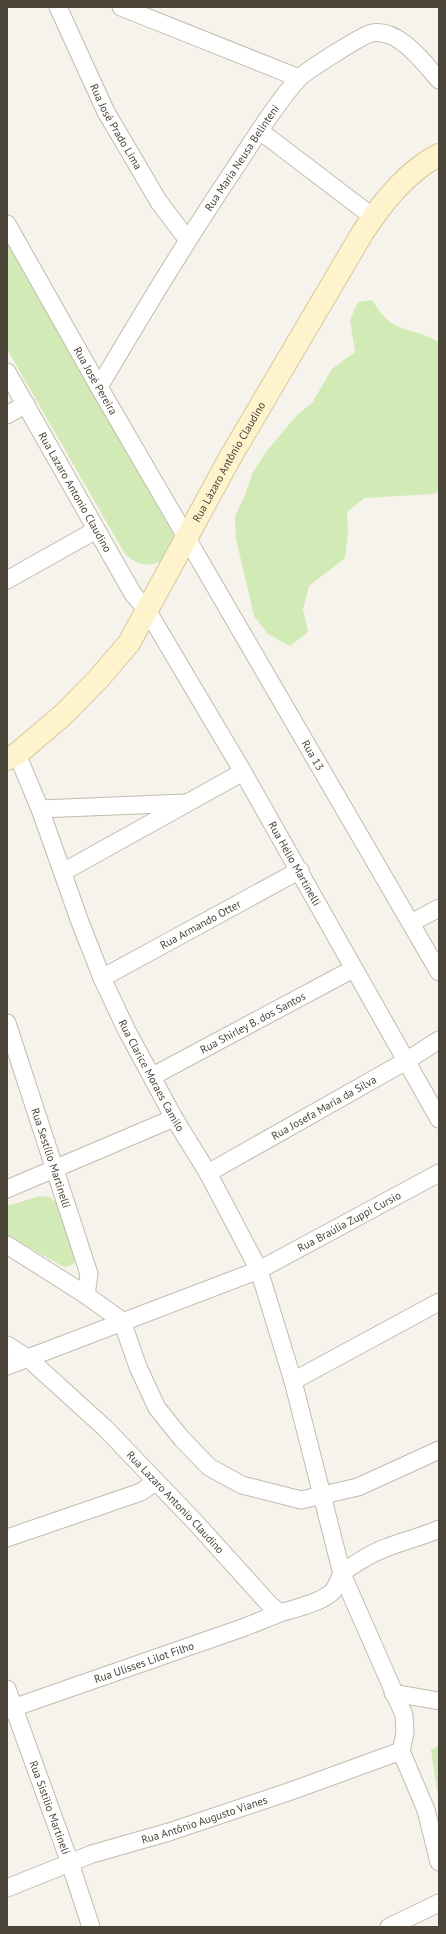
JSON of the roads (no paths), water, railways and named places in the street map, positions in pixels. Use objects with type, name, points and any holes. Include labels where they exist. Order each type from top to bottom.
[{"type":"main road","name":"Rua Lázaro Antônio Claudino","points":[[12,756],[64,714],[100,677],[129,643],[275,380],[373,217],[387,198],[403,182],[430,160],[439,155]]},
{"type":"street","name":"Rua José Prado Lima","points":[[58,7],[106,112],[159,202],[187,239]]},
{"type":"street","points":[[121,7],[299,78]]},
{"type":"street","name":"Rua Maria Neusa Belinteni","points":[[98,387],[187,239],[260,131],[299,78],[353,42],[372,33],[384,33],[396,38],[414,51],[439,80]]},
{"type":"street","points":[[260,131],[373,217]]},
{"type":"street","name":"Rua José Pereira","points":[[7,224],[98,387],[186,538]]},
{"type":"street","name":"Rua Lazaro Antonio Claudino","points":[[7,372],[133,594],[147,610]]},
{"type":"street","points":[[7,415],[26,404]]},
{"type":"street","points":[[7,580],[96,530]]},
{"type":"street","name":"Rua 13","points":[[186,538],[439,972]]},
{"type":"street","name":"Rua Hélio Martinelli","points":[[147,610],[244,772],[300,870],[353,969],[439,1119]]},
{"type":"street","name":"Rua Clarice Moraes Camilo","points":[[12,756],[40,809],[102,978],[127,1031],[153,1076],[174,1118],[208,1173],[259,1270],[292,1382],[323,1496],[342,1574],[393,1694],[404,1715],[405,1733],[401,1751]]},
{"type":"street","points":[[63,872],[244,772]]},
{"type":"street","points":[[40,809],[189,802]]},
{"type":"street","name":"Rua Armando Otter","points":[[102,978],[300,870]]},
{"type":"street","points":[[411,923],[439,908]]},
{"type":"street","name":"Rua Shirley B. dos Santos","points":[[153,1076],[353,969]]},
{"type":"street","name":"Rua Sestílio Martinelli","points":[[7,1023],[24,1070],[54,1170],[89,1274],[86,1295]]},
{"type":"street","name":"Rua Josefa Maria da Silva","points":[[208,1173],[406,1061],[439,1040]]},
{"type":"street","points":[[7,1189],[174,1118]]},
{"type":"street","name":"Rua Braúlia Zuppi Cursio","points":[[259,1270],[439,1173]]},
{"type":"street","points":[[7,1244],[86,1295],[122,1321],[138,1367],[157,1408],[182,1439],[209,1467],[242,1485],[301,1500],[323,1496],[358,1486],[439,1450]]},
{"type":"street","points":[[7,1366],[29,1359],[122,1321],[259,1270]]},
{"type":"street","points":[[292,1382],[439,1302]]},
{"type":"street","name":"Rua Lazaro Antonio Claudino","points":[[7,1345],[29,1359],[105,1428],[155,1482],[196,1523],[270,1605],[280,1613]]},
{"type":"street","points":[[7,1538],[141,1492],[155,1482]]},
{"type":"street","points":[[280,1613],[315,1602],[332,1592],[338,1585],[342,1574],[372,1554],[424,1536],[439,1529]]},
{"type":"street","name":"Rua Ulisses Lilot Filho","points":[[10,1709],[245,1627],[280,1613]]},
{"type":"street","name":"Rua Sistilio Martineli","points":[[7,1689],[10,1709],[70,1863],[91,1927]]},
{"type":"street","points":[[393,1694],[437,1698]]},
{"type":"street","points":[[401,1751],[426,1810],[439,1862]]},
{"type":"street","name":"Rua Antônio Augusto Vianes","points":[[7,1888],[92,1854],[169,1832],[291,1791],[401,1751]]},
{"type":"street","points":[[389,1927],[439,1903]]}]
